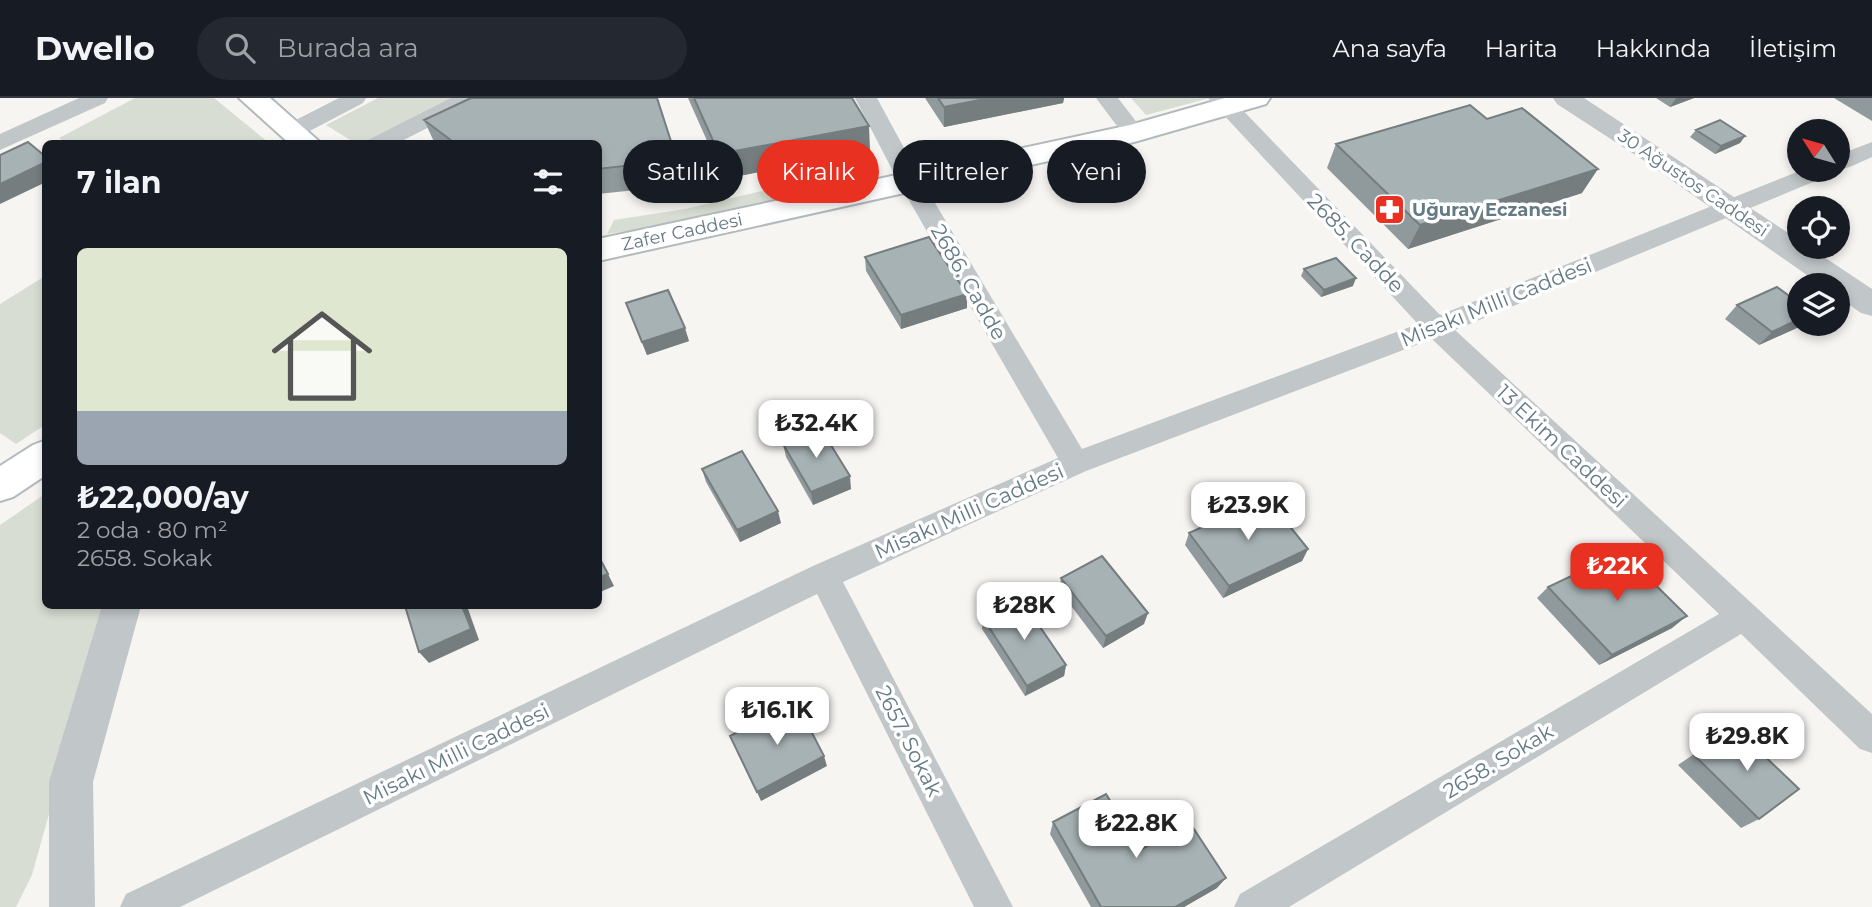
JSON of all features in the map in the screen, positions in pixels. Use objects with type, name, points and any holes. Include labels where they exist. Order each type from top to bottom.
[{"type":"main road","points":[[253,98],[301,136]]},
{"type":"main road","name":"Zafer Caddesi","points":[[1033,156],[1134,133],[1223,102],[1256,98]]},
{"type":"main road","name":"Zafer Caddesi","points":[[602,249],[893,187]]},
{"type":"main road","points":[[0,486],[42,458]]},
{"type":"street","points":[[0,143],[97,98]]},
{"type":"street","points":[[301,136],[355,98]]},
{"type":"street","points":[[386,140],[468,98]]},
{"type":"street","name":"2686. Cadde","points":[[866,98],[893,149]]},
{"type":"street","points":[[1107,98],[1134,133]]},
{"type":"street","name":"30 Ağustos Caddesi","points":[[1538,98],[1575,104],[1872,304]]},
{"type":"street","name":"2685. Cadde","points":[[1223,102],[1436,327]]},
{"type":"street","points":[[1850,158],[1872,149]]},
{"type":"street","name":"Misakı Milli Caddesi","points":[[139,907],[824,576],[1076,463],[1436,327],[1793,182]]},
{"type":"street","name":"2686. Cadde","points":[[923,203],[1076,463]]},
{"type":"street","name":"13 Ekim Caddesi","points":[[1436,327],[1872,737]]},
{"type":"street","name":"2657. Sokak","points":[[824,576],[994,907]]},
{"type":"street","points":[[72,907],[71,782],[120,609]]},
{"type":"street","name":"2658. Sokak","points":[[1253,907],[1743,615]]},
{"type":"shaded area","points":[[135,98],[214,98],[265,140],[62,140],[59,138]]},
{"type":"shaded area","points":[[378,98],[453,98],[371,140],[350,140],[326,125]]},
{"type":"shaded area","points":[[1131,98],[1210,98],[1146,115]]},
{"type":"shaded area","points":[[757,192],[757,203],[764,203],[686,222],[607,234],[614,220],[711,203],[743,203],[743,195]]},
{"type":"shaded area","points":[[42,278],[42,427],[16,444],[0,433],[0,304]]},
{"type":"shaded area","points":[[42,496],[42,609],[106,609],[32,875],[16,907],[0,907],[0,525]]},
{"type":"building","points":[[471,98],[657,98],[671,140],[623,140],[623,166],[602,169],[602,140],[451,140],[424,120]]},
{"type":"building","points":[[694,98],[852,98],[869,126],[794,140],[757,140],[757,147],[743,150],[743,140],[713,140]]},
{"type":"building","points":[[938,98],[990,98],[944,107]]},
{"type":"building","points":[[1470,105],[1487,119],[1522,108],[1598,169],[1420,225],[1336,144]]},
{"type":"building","points":[[1720,120],[1745,136],[1721,146],[1696,130]]},
{"type":"building","points":[[28,142],[42,154],[42,164],[0,184],[0,155]]},
{"type":"building","points":[[929,237],[967,294],[901,315],[865,257]]},
{"type":"building","points":[[1336,258],[1356,278],[1324,290],[1304,269]]},
{"type":"building","points":[[1777,287],[1787,294],[1787,325],[1772,332],[1737,305]]},
{"type":"building","points":[[668,290],[685,328],[642,342],[626,303]]},
{"type":"building","points":[[821,429],[850,476],[811,492],[783,444]]},
{"type":"building","points":[[742,451],[778,511],[737,530],[702,469]]},
{"type":"building","points":[[1267,498],[1308,549],[1229,586],[1189,533]]},
{"type":"building","points":[[1622,552],[1687,616],[1612,655],[1548,587]]},
{"type":"building","points":[[1102,556],[1148,613],[1106,636],[1061,578]]},
{"type":"building","points":[[602,563],[608,574],[602,576]]},
{"type":"building","points":[[1021,599],[1066,665],[1027,686],[983,618]]},
{"type":"building","points":[[406,609],[463,609],[471,629],[419,652]]},
{"type":"building","points":[[796,702],[824,756],[757,792],[730,736]]},
{"type":"building","points":[[1734,727],[1799,789],[1759,819],[1694,755]]},
{"type":"building","points":[[1106,794],[1140,850],[1190,823],[1226,878],[1175,907],[1101,907],[1053,822]]},
{"type":"place","name":"Uğuray Eczanesi","points":[[1389,210]]}]
